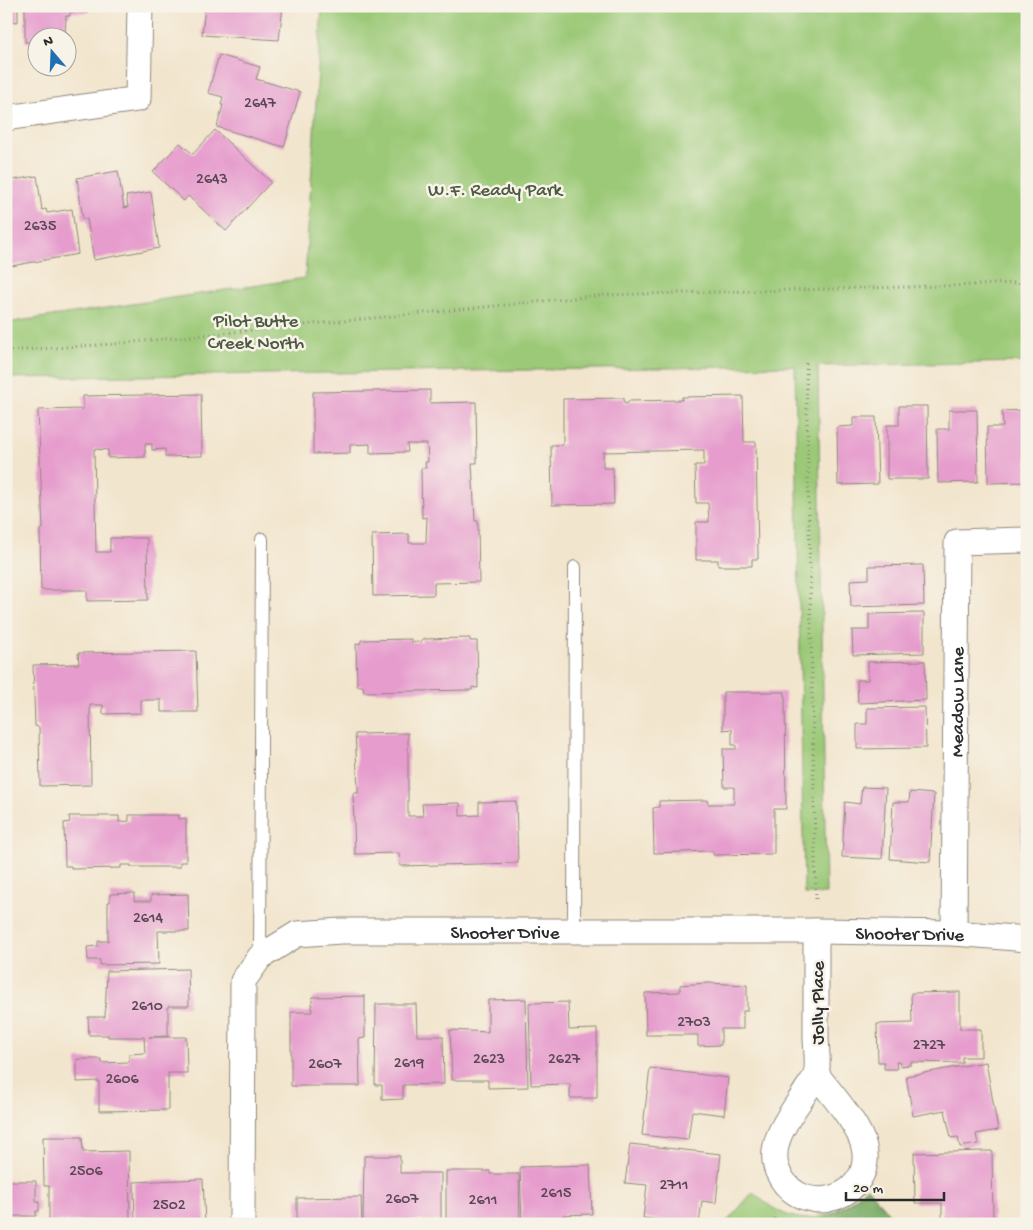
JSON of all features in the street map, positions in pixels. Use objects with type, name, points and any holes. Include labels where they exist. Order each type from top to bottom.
[{"type":"street","points":[[6,118],[138,99],[140,6]]},
{"type":"street","name":"Meadow Lane","points":[[954,933],[957,542],[1027,540]]},
{"type":"street","name":"Shooter Drive","points":[[242,1224],[243,980],[260,957],[297,934],[341,931],[816,931],[954,933],[1027,939]]},
{"type":"street","name":"Jolly Place","points":[[816,931],[816,1074]]},
{"type":"street","points":[[816,1074],[860,1134],[865,1147],[865,1162],[860,1176],[851,1188],[839,1196],[824,1200],[809,1199],[795,1194],[784,1183],[777,1170],[774,1156],[777,1140],[816,1074]]},
{"type":"lane","points":[[260,957],[262,538]]},
{"type":"lane","points":[[574,567],[574,932]]},
{"type":"path","points":[[6,351],[114,344],[604,295],[980,286],[1027,282]]},
{"type":"path","points":[[806,363],[816,931]]},
{"type":"green space","name":"W.F. Ready Park","points":[[322,6],[1027,6],[1027,362],[818,366],[826,894],[804,894],[795,366],[6,378],[6,323],[305,278]]},
{"type":"green space","points":[[867,1187],[897,1224],[725,1224],[753,1192],[782,1213],[810,1218],[824,1216],[838,1210]]},
{"type":"green space","points":[[867,1187],[897,1224],[816,1224],[849,1204]]},
{"type":"building","points":[[6,6],[18,6],[18,22],[6,21]]},
{"type":"building","points":[[25,6],[89,6],[88,13],[70,12],[70,16],[66,16],[65,28],[28,28],[28,42],[25,42]]},
{"type":"building","points":[[205,6],[283,6],[279,40],[202,35]]},
{"type":"building","points":[[219,55],[260,67],[256,79],[300,92],[284,147],[217,127],[223,105],[221,105],[223,97],[208,93]]},
{"type":"building","points":[[215,130],[271,182],[226,231],[188,196],[184,201],[153,172],[180,143],[193,154]]},
{"type":"building","points":[[118,171],[124,208],[128,207],[126,196],[151,192],[159,248],[94,260],[87,219],[83,220],[77,178]]},
{"type":"building","points":[[37,176],[42,210],[46,209],[47,213],[72,209],[78,254],[11,266],[6,236],[6,181]]},
{"type":"building","points":[[430,390],[430,403],[476,402],[477,463],[472,463],[475,521],[478,521],[479,582],[434,583],[434,595],[373,596],[372,535],[409,534],[409,543],[426,543],[427,517],[422,518],[421,468],[426,468],[425,462],[428,462],[427,444],[407,444],[408,452],[370,453],[370,444],[350,445],[350,453],[313,454],[313,392]]},
{"type":"building","points":[[201,394],[202,456],[165,457],[165,449],[152,450],[152,444],[145,444],[145,457],[108,458],[108,450],[94,449],[96,552],[110,552],[110,538],[147,538],[148,600],[87,601],[87,590],[41,590],[40,529],[43,529],[38,410],[83,409],[83,396]]},
{"type":"building","points":[[743,396],[744,442],[756,442],[758,559],[752,559],[752,566],[718,566],[718,560],[696,560],[696,522],[709,522],[708,503],[696,503],[695,465],[704,465],[704,450],[603,452],[603,468],[613,468],[614,504],[552,505],[551,445],[563,445],[563,399],[624,398],[624,404],[628,403],[628,401],[682,400],[682,397]]},
{"type":"building","points":[[899,406],[927,406],[928,479],[887,479],[887,425],[899,425]]},
{"type":"building","points":[[949,410],[977,410],[978,482],[938,483],[937,429],[949,429]]},
{"type":"building","points":[[1027,410],[1027,482],[988,483],[987,427],[1003,427],[1002,411]]},
{"type":"building","points":[[853,417],[876,417],[878,484],[838,485],[837,427],[853,426]]},
{"type":"building","points":[[923,565],[924,605],[851,607],[850,580],[869,579],[869,566]]},
{"type":"building","points":[[924,613],[924,653],[853,655],[852,630],[869,630],[869,614]]},
{"type":"building","points":[[470,638],[470,641],[477,641],[478,688],[472,687],[472,690],[364,692],[363,686],[357,686],[356,644],[361,643],[361,640],[411,639],[411,642],[422,642],[422,639]]},
{"type":"building","points":[[196,651],[198,712],[161,712],[161,700],[141,700],[141,713],[103,714],[103,705],[90,705],[91,785],[40,786],[39,727],[35,726],[33,665],[79,664],[78,653]]},
{"type":"building","points":[[925,661],[926,700],[858,703],[857,680],[868,680],[868,662]]},
{"type":"building","points":[[723,692],[785,692],[786,809],[774,809],[774,854],[713,855],[713,851],[654,853],[653,808],[659,807],[659,801],[707,800],[708,804],[734,804],[734,787],[724,787],[723,749],[736,749],[736,745],[732,745],[732,729],[723,730]]},
{"type":"building","points":[[925,707],[926,748],[857,749],[857,724],[867,724],[867,708]]},
{"type":"building","points":[[408,733],[408,816],[423,816],[422,804],[460,803],[460,816],[479,815],[479,802],[516,801],[518,863],[400,866],[399,853],[355,854],[353,793],[358,793],[358,789],[355,734]]},
{"type":"building","points":[[1024,768],[1027,768],[1027,811],[1025,811]]},
{"type":"building","points":[[862,787],[886,788],[882,859],[842,857],[845,802],[860,804]]},
{"type":"building","points":[[910,792],[934,794],[930,862],[890,859],[893,802],[909,802]]},
{"type":"building","points":[[129,815],[179,815],[179,819],[186,818],[186,862],[180,862],[180,867],[131,867],[131,865],[121,865],[121,868],[71,869],[71,866],[65,866],[64,823],[70,822],[69,816],[119,816],[119,822],[129,821]]},
{"type":"building","points":[[1021,817],[1027,817],[1027,857],[1022,857]]},
{"type":"building","points":[[134,893],[134,901],[151,901],[151,895],[188,894],[189,931],[158,931],[159,964],[100,965],[100,960],[88,960],[87,947],[98,946],[98,941],[108,941],[108,902],[110,902],[110,894]]},
{"type":"building","points":[[188,969],[189,1006],[168,1006],[168,1036],[149,1037],[186,1037],[187,1073],[168,1073],[168,1110],[99,1111],[99,1081],[77,1082],[77,1059],[101,1059],[102,1063],[129,1062],[129,1054],[145,1053],[144,1037],[89,1035],[88,1017],[105,1017],[107,971]]},
{"type":"building","points":[[708,983],[747,985],[747,1011],[743,1011],[743,1029],[721,1029],[721,1045],[698,1046],[698,1035],[646,1035],[645,993],[680,992],[680,985]]},
{"type":"building","points":[[960,992],[960,1029],[981,1029],[981,1057],[962,1057],[962,1063],[910,1062],[911,1065],[900,1066],[900,1062],[896,1062],[897,1069],[884,1069],[884,1062],[878,1062],[877,1024],[912,1023],[911,993]]},
{"type":"building","points":[[365,996],[365,1038],[359,1039],[360,1086],[291,1086],[291,1012],[312,1012],[312,997]]},
{"type":"building","points":[[526,999],[528,1087],[488,1088],[488,1080],[452,1080],[450,1030],[488,1032],[488,1000]]},
{"type":"building","points":[[568,1002],[569,1030],[597,1029],[597,1098],[570,1098],[570,1084],[531,1085],[529,1003]]},
{"type":"building","points":[[376,1004],[416,1004],[417,1036],[443,1036],[444,1084],[403,1085],[403,1099],[382,1100],[382,1085],[375,1085]]},
{"type":"building","points":[[986,1062],[998,1130],[976,1134],[978,1144],[960,1147],[958,1137],[951,1138],[945,1110],[913,1116],[906,1076]]},
{"type":"building","points":[[650,1068],[728,1078],[724,1115],[692,1111],[688,1140],[642,1135]]},
{"type":"building","points":[[43,1137],[82,1137],[83,1152],[129,1151],[130,1224],[95,1224],[95,1221],[49,1222],[49,1186],[44,1186]]},
{"type":"building","points":[[630,1144],[721,1154],[716,1203],[702,1201],[699,1224],[643,1218],[647,1185],[625,1183]]},
{"type":"building","points":[[992,1151],[993,1222],[942,1223],[942,1203],[915,1203],[914,1153]]},
{"type":"building","points":[[364,1156],[400,1156],[400,1173],[441,1173],[441,1221],[409,1221],[409,1224],[363,1224]]},
{"type":"building","points":[[590,1165],[592,1214],[563,1215],[563,1224],[522,1224],[520,1167]]},
{"type":"building","points":[[446,1171],[490,1171],[490,1174],[519,1174],[520,1221],[501,1221],[501,1224],[446,1223]]},
{"type":"building","points":[[203,1179],[205,1224],[135,1224],[134,1182]]},
{"type":"building","points":[[6,1181],[36,1181],[36,1202],[39,1202],[39,1211],[36,1211],[36,1216],[6,1216]]},
{"type":"building","points":[[361,1197],[362,1224],[297,1224],[297,1198]]},
{"type":"park label","name":"Pilot Butte Creek North","points":[[256,330]]}]
